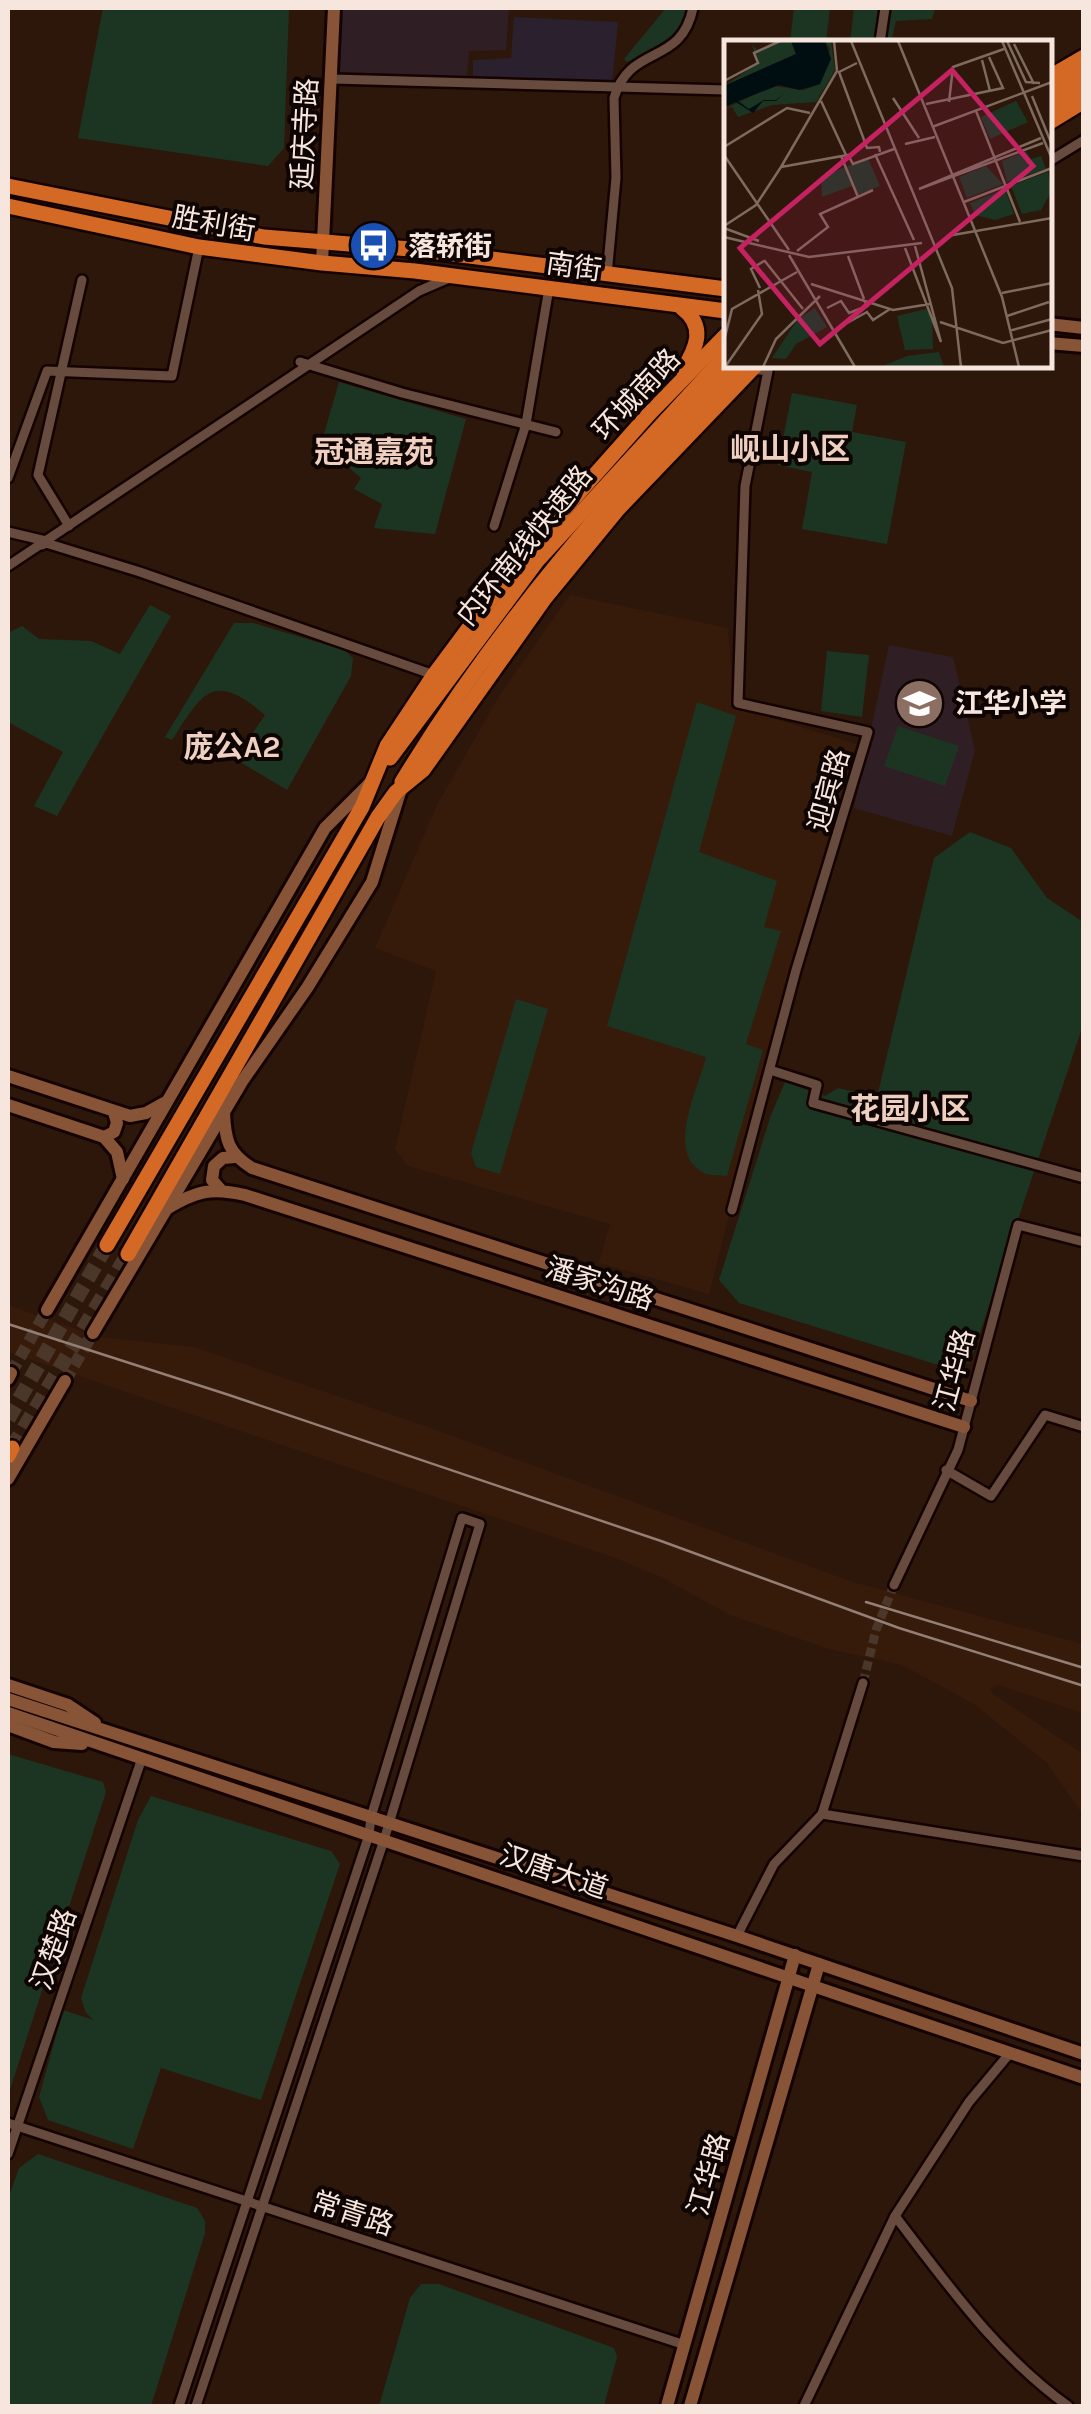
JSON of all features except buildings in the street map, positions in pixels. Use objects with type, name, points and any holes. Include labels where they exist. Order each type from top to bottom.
[{"type":"highway","points":[[1051,76],[1084,56]]},
{"type":"highway","points":[[1051,90],[1084,70]]},
{"type":"highway","points":[[1051,105],[1084,86]]},
{"type":"highway","points":[[1051,121],[1084,101]]},
{"type":"highway","name":"南街","points":[[8,186],[224,231],[422,250],[724,289]]},
{"type":"highway","name":"胜利街","points":[[8,206],[199,247],[322,264],[415,271]]},
{"type":"highway","name":"南街","points":[[415,271],[724,311]]},
{"type":"highway","points":[[642,279],[724,278]]},
{"type":"highway","points":[[671,391],[694,351],[699,332],[694,316],[679,306]]},
{"type":"highway","name":"环城南路","points":[[434,675],[520,559],[724,338]]},
{"type":"highway","name":"内环南线快速路","points":[[128,1254],[378,817],[398,790],[443,701],[537,561],[724,357]]},
{"type":"highway","name":"内环南线快速路","points":[[374,778],[613,497],[746,368]]},
{"type":"highway","name":"内环南线快速路","points":[[398,790],[423,770],[545,598],[618,509],[746,368]]},
{"type":"highway","name":"内环南线快速路","points":[[107,1245],[362,808],[387,746],[434,675]]},
{"type":"main road","name":"延庆寺路","points":[[322,264],[334,8]]},
{"type":"main road","points":[[1051,324],[1084,328]]},
{"type":"main road","points":[[1051,343],[1084,346]]},
{"type":"main road","points":[[48,1310],[325,828],[374,778]]},
{"type":"main road","points":[[93,1333],[224,1112],[308,988],[372,882],[398,790]]},
{"type":"main road","points":[[198,1047],[216,1057]]},
{"type":"main road","points":[[8,1076],[130,1116],[167,1102]]},
{"type":"main road","points":[[8,1104],[104,1137],[117,1152],[122,1179]]},
{"type":"main road","points":[[104,1137],[114,1132],[114,1112]]},
{"type":"main road","points":[[220,1189],[212,1180],[214,1166],[223,1158],[235,1157],[225,1141],[224,1112]]},
{"type":"main road","name":"潘家沟路","points":[[235,1157],[252,1168],[971,1401]]},
{"type":"main road","points":[[166,1209],[190,1195],[220,1189]]},
{"type":"main road","name":"潘家沟路","points":[[220,1189],[964,1427]]},
{"type":"main road","points":[[8,1479],[65,1381]]},
{"type":"main road","points":[[8,1685],[68,1705],[106,1739]]},
{"type":"main road","name":"汉唐大道","points":[[10,1705],[106,1739],[371,1817],[1084,2054]]},
{"type":"main road","points":[[8,1725],[54,1742],[106,1739]]},
{"type":"main road","name":"汉唐大道","points":[[106,1739],[142,1758],[1084,2078]]},
{"type":"main road","name":"江华路","points":[[667,2406],[795,1956]]},
{"type":"main road","name":"江华路","points":[[690,2406],[819,1964]]},
{"type":"street","points":[[607,275],[616,178],[617,87],[628,68],[672,46],[688,27],[692,8]]},
{"type":"street","points":[[880,40],[885,8]]},
{"type":"street","points":[[333,78],[724,90]]},
{"type":"street","points":[[1051,160],[1084,140]]},
{"type":"street","points":[[8,478],[47,371],[172,376],[199,247]]},
{"type":"street","points":[[36,549],[305,363],[419,291],[454,276]]},
{"type":"street","points":[[69,526],[38,475],[82,280]]},
{"type":"street","points":[[494,526],[526,424],[549,288]]},
{"type":"street","points":[[305,363],[402,394],[556,432]]},
{"type":"street","name":"迎宾路","points":[[732,1210],[796,970],[868,732],[738,703],[746,486],[768,371],[756,368]]},
{"type":"street","points":[[8,532],[46,542]]},
{"type":"street","points":[[8,566],[46,542],[434,675]]},
{"type":"street","points":[[770,1070],[816,1085],[813,1103],[1084,1178]]},
{"type":"street","name":"江华路","points":[[894,1584],[958,1450],[1018,1225],[1084,1242]]},
{"type":"street","points":[[946,1470],[990,1496],[1045,1414],[1084,1428]]},
{"type":"street","points":[[179,2406],[369,1835],[371,1817],[462,1518],[480,1524],[384,1840],[196,2406]]},
{"type":"street","points":[[737,1936],[774,1864],[822,1814],[863,1683]]},
{"type":"street","name":"汉楚路","points":[[8,2154],[12,2124],[142,1758]]},
{"type":"street","points":[[822,1814],[1084,1856]]},
{"type":"street","points":[[804,2406],[895,2216],[970,2102],[1010,2052]]},
{"type":"street","name":"常青路","points":[[12,2124],[685,2345]]},
{"type":"street","points":[[895,2216],[981,2328],[1042,2388],[1068,2406]]},
{"type":"shaded area","points":[[341,8],[509,8],[506,50],[469,51],[467,77],[338,72]]},
{"type":"shaded area","points":[[514,17],[618,22],[612,84],[473,80],[473,60],[511,58]]},
{"type":"shaded area","points":[[570,595],[728,628],[734,706],[856,744],[800,936],[709,1294],[599,1263],[610,1224],[408,1166],[395,1149],[436,971],[375,948],[437,805],[499,696]]},
{"type":"shaded area","name":"江华小学","points":[[889,645],[953,657],[975,750],[952,836],[854,808]]},
{"type":"shaded area","points":[[8,1305],[99,1337],[194,1347],[428,1427],[853,1582],[1083,1644],[1083,1713],[998,1685],[990,1690],[1083,1754],[1083,1815],[1047,1763],[974,1704],[902,1665],[829,1649],[730,1615],[661,1577],[615,1558],[8,1352]]},
{"type":"green space","points":[[103,8],[289,8],[284,148],[268,166],[78,138]]},
{"type":"green space","points":[[666,8],[687,8],[679,28],[665,42],[627,62],[624,59]]},
{"type":"green space","points":[[794,8],[830,8],[826,40],[790,40]]},
{"type":"green space","points":[[854,8],[935,8],[932,19],[896,21],[891,40],[850,40]]},
{"type":"green space","points":[[339,382],[466,419],[435,534],[374,528],[382,504],[354,489],[361,478],[321,444]]},
{"type":"green space","points":[[792,393],[857,405],[852,432],[906,442],[887,544],[802,529],[812,472],[778,465]]},
{"type":"green space","points":[[150,605],[171,616],[57,816],[34,806],[63,752],[8,722],[8,633],[22,626],[39,639],[91,641],[120,654]]},
{"type":"green space","points":[[234,623],[253,623],[344,650],[353,658],[351,676],[287,790],[235,759],[265,715],[232,693],[210,693],[200,700],[172,740],[165,737]]},
{"type":"green space","points":[[827,651],[869,655],[862,717],[821,711]]},
{"type":"green space","points":[[697,702],[736,716],[699,852],[777,881],[764,927],[781,931],[746,1044],[763,1050],[727,1176],[704,1173],[692,1164],[686,1151],[687,1119],[706,1057],[607,1026]]},
{"type":"green space","points":[[898,726],[959,746],[945,786],[884,766]]},
{"type":"green space","points":[[970,832],[1011,848],[1047,898],[1083,922],[1083,1025],[970,1363],[935,1364],[739,1303],[719,1280],[785,1082],[825,1096],[838,1088],[877,1097],[934,858]]},
{"type":"green space","points":[[516,999],[548,1009],[500,1174],[476,1167],[471,1153]]},
{"type":"green space","points":[[8,1754],[103,1782],[106,1792],[8,2096]]},
{"type":"green space","points":[[151,1796],[331,1851],[340,1864],[261,2100],[161,2068],[133,2149],[48,2120],[39,2097],[63,2010],[94,2020],[86,2013],[81,1998],[138,1820]]},
{"type":"green space","points":[[38,2154],[197,2208],[205,2221],[205,2233],[151,2406],[8,2406],[8,2199],[19,2168]]},
{"type":"green space","points":[[421,2284],[439,2284],[614,2348],[617,2357],[604,2406],[379,2406],[410,2298]]},
{"type":"tunnel","points":[[8,1419],[107,1245]]},
{"type":"tunnel","points":[[12,1448],[128,1254]]},
{"type":"tunnel","points":[[11,1373],[47,1310]]},
{"type":"tunnel","points":[[65,1381],[93,1333]]},
{"type":"tunnel","points":[[863,1683],[876,1630],[894,1585]]},
{"type":"railway","points":[[8,1324],[661,1541],[899,1628],[1084,1686]]},
{"type":"railway","points":[[866,1602],[1084,1668]]},
{"type":"place","name":"落轿街","points":[[373,246]]},
{"type":"place","name":"江华小学","points":[[920,703]]},
{"type":"district","name":"岘山小区","points":[[790,449]]},
{"type":"district","name":"冠通嘉苑","points":[[374,452]]},
{"type":"district","name":"庞公A2","points":[[232,747]]},
{"type":"district","name":"花园小区","points":[[910,1109]]}]
